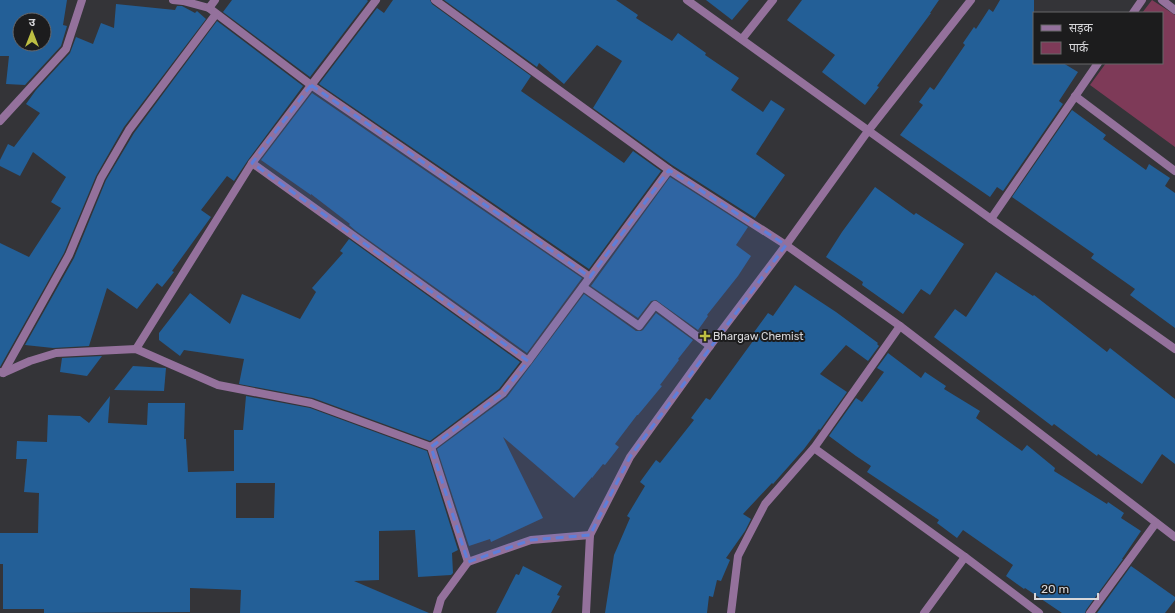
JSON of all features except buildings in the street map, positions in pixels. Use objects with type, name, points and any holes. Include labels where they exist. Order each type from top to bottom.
[{"type":"street","points":[[0,121],[66,49],[82,0]]},
{"type":"street","points":[[173,0],[209,8],[311,85],[590,277]]},
{"type":"street","points":[[209,8],[214,0]]},
{"type":"street","points":[[136,348],[252,163],[376,0]]},
{"type":"street","points":[[435,0],[669,170],[786,245],[900,326],[1175,537]]},
{"type":"street","points":[[687,0],[991,219],[1175,349]]},
{"type":"street","points":[[742,39],[773,0]]},
{"type":"street","points":[[586,613],[590,535],[630,457],[868,131],[971,0]]},
{"type":"street","points":[[1134,12],[1142,0]]},
{"type":"street","points":[[1162,0],[1175,10]]},
{"type":"street","points":[[2,372],[69,255],[102,178],[129,130],[216,14]]},
{"type":"street","points":[[991,219],[1097,64]]},
{"type":"street","points":[[1075,96],[1175,171]]},
{"type":"street","points":[[252,163],[528,362]]},
{"type":"street","points":[[431,446],[503,393],[528,362],[669,170]]},
{"type":"street","points":[[583,287],[639,326],[655,305],[710,346]]},
{"type":"street","points":[[731,613],[738,556],[766,504],[814,448],[900,326]]},
{"type":"street","points":[[2,372],[56,353],[136,348],[218,385],[311,403],[431,446]]},
{"type":"street","points":[[431,446],[468,562]]},
{"type":"street","points":[[814,448],[965,557],[1039,613]]},
{"type":"street","points":[[1090,613],[1156,523]]},
{"type":"street","points":[[437,613],[441,599],[468,562],[531,540],[590,535]]},
{"type":"street","points":[[924,613],[965,557]]},
{"type":"highlighted area","points":[[311,85],[590,277],[669,170],[786,245],[630,457],[590,535],[531,540],[468,562],[431,447],[503,393],[528,361],[252,163]]},
{"type":"green space","points":[[1152,0],[1175,15],[1175,147],[1090,85],[1105,64],[1163,64],[1163,12],[1143,12]]},
{"type":"place","name":"Bhargaw Chemist","points":[[705,336]]}]
